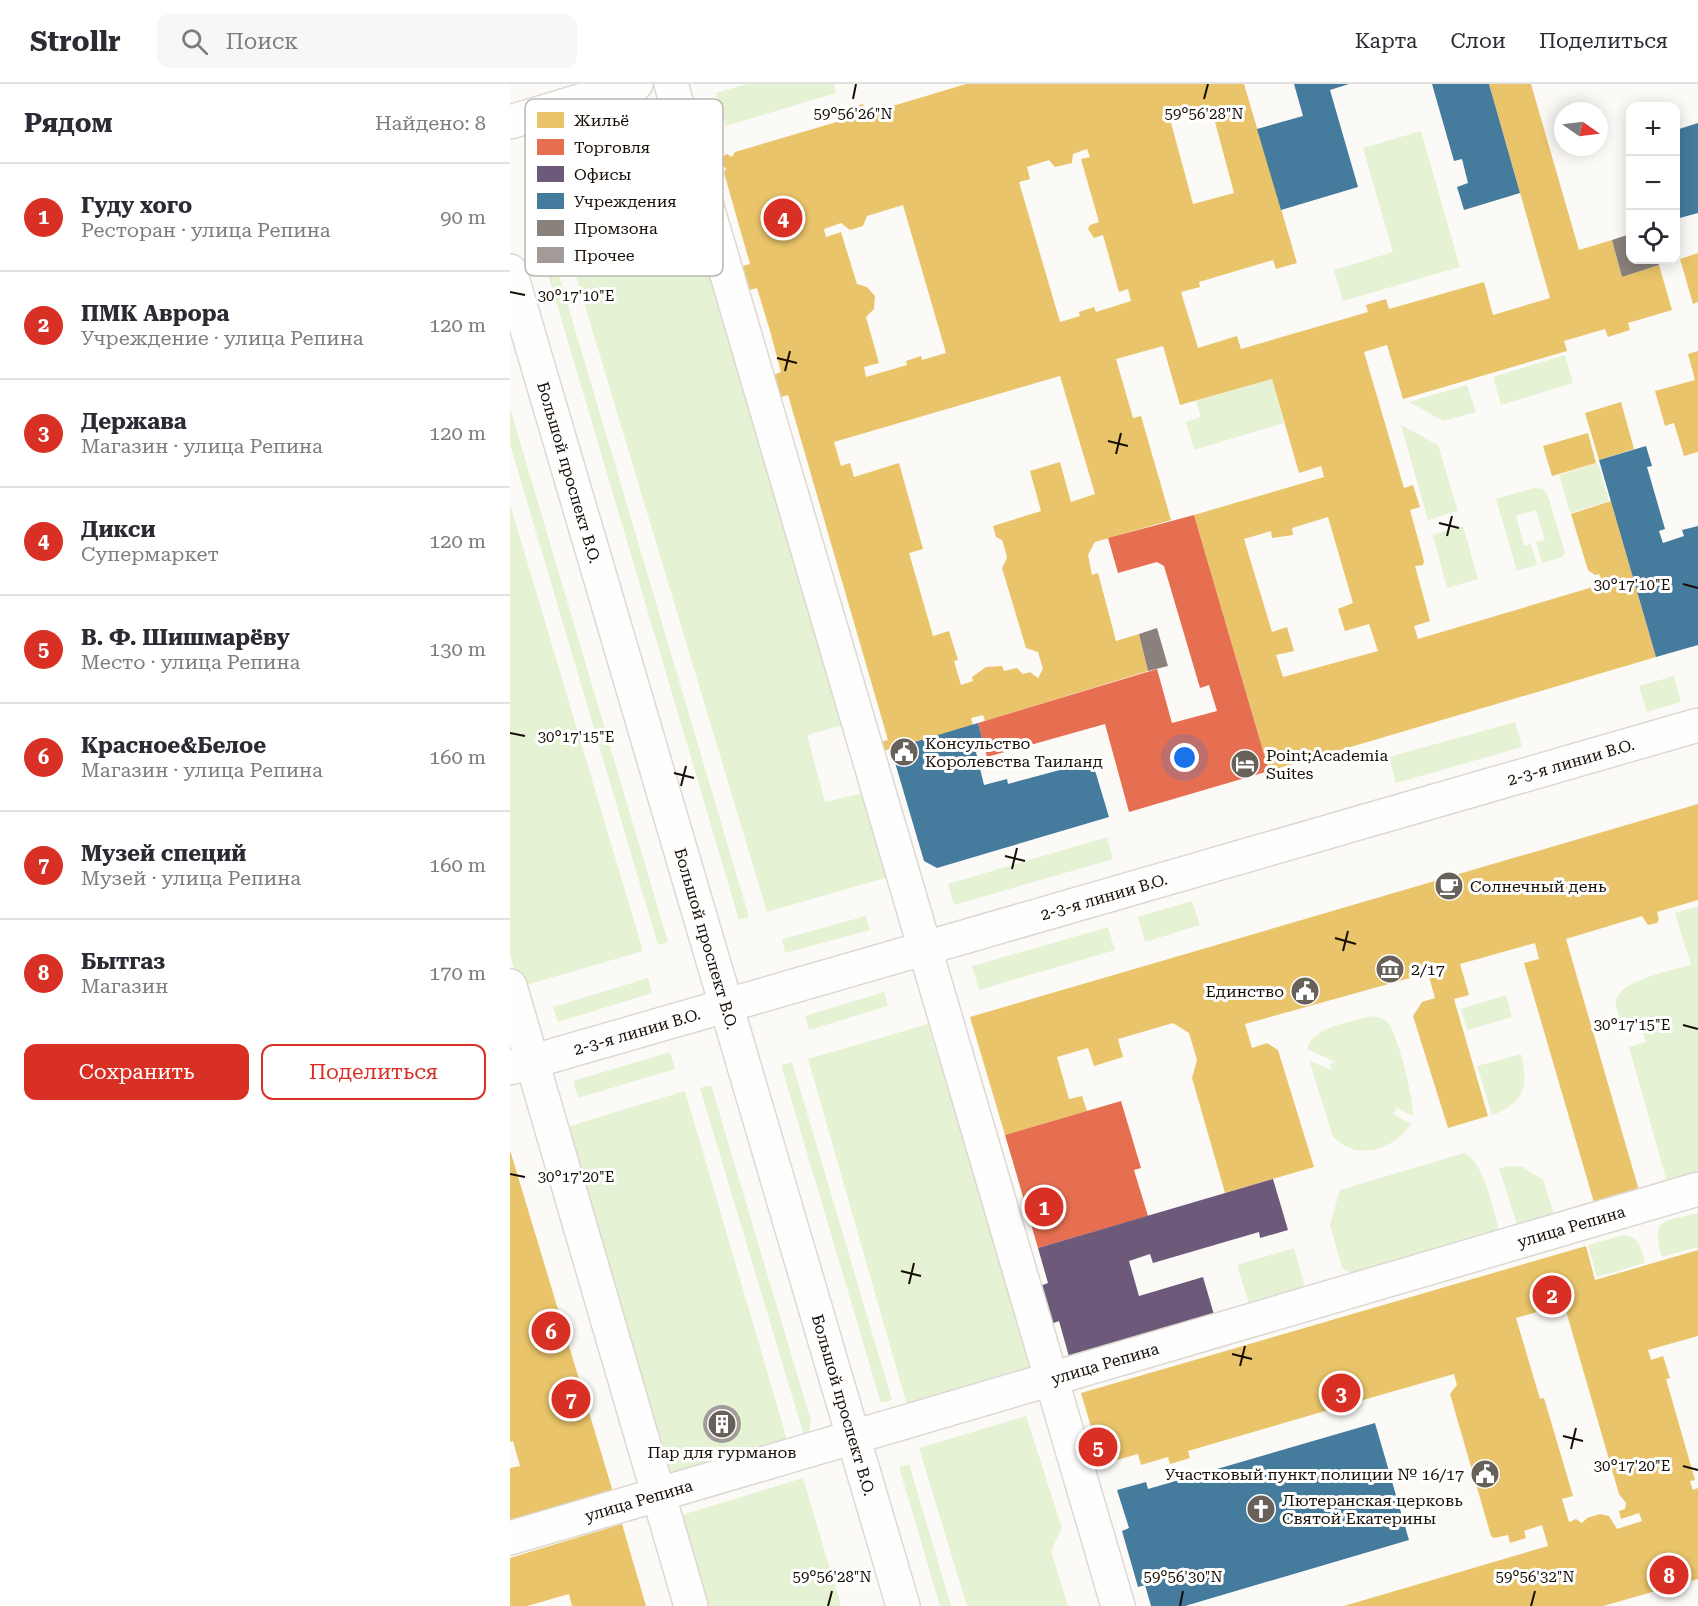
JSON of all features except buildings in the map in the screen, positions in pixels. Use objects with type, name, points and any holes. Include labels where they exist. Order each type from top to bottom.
[{"type":"street","points":[[586,99],[636,84]]},
{"type":"street","points":[[671,84],[675,99]]},
{"type":"street","points":[[510,122],[525,117]]},
{"type":"street","points":[[723,261],[1118,1606]]},
{"type":"street","name":"Большой проспект В.О.","points":[[510,271],[903,1606]]},
{"type":"street","name":"2-3-я линии В.О.","points":[[521,1065],[1698,725]]},
{"type":"street","points":[[510,986],[521,1065],[659,1494],[691,1606]]},
{"type":"street","name":"улица Репина","points":[[510,1538],[1698,1189]]},
{"type":"green space","points":[[747,84],[834,84],[836,93],[726,126],[723,116],[723,99],[718,99],[716,93]]},
{"type":"green space","points":[[1421,131],[1460,267],[1343,301],[1334,270],[1393,252],[1363,148]]},
{"type":"green space","points":[[549,276],[559,276],[749,917],[739,920]]},
{"type":"green space","points":[[576,276],[712,276],[843,725],[807,735],[825,802],[863,793],[888,877],[767,912]]},
{"type":"green space","points":[[1565,355],[1573,383],[1501,405],[1493,377]]},
{"type":"green space","points":[[1272,379],[1284,423],[1194,450],[1186,422],[1201,417],[1196,401]]},
{"type":"green space","points":[[1467,385],[1476,412],[1443,421],[1409,402]]},
{"type":"green space","points":[[510,408],[668,942],[658,945],[510,444]]},
{"type":"green space","points":[[1401,425],[1438,445],[1458,511],[1428,520]]},
{"type":"green space","points":[[1598,463],[1609,501],[1570,513],[1559,475]]},
{"type":"green space","points":[[1534,488],[1543,489],[1548,496],[1565,553],[1562,557],[1542,563],[1536,542],[1545,540],[1536,510],[1516,516],[1524,546],[1531,544],[1537,565],[1517,571],[1496,499]]},
{"type":"green space","points":[[510,504],[643,951],[519,987],[510,954]]},
{"type":"green space","points":[[1463,526],[1478,579],[1447,588],[1433,535]]},
{"type":"green space","points":[[1674,676],[1681,702],[1647,712],[1639,686]]},
{"type":"green space","points":[[1515,722],[1522,747],[1396,783],[1389,757]]},
{"type":"green space","points":[[1107,837],[1113,859],[954,905],[948,884]]},
{"type":"green space","points":[[1192,901],[1200,925],[1145,942],[1138,917]]},
{"type":"green space","points":[[1698,906],[1698,1177],[1668,1186],[1629,1047],[1646,1042],[1640,1024],[1623,1028],[1616,1001],[1619,994],[1637,982],[1691,965],[1675,913]]},
{"type":"green space","points":[[866,916],[870,930],[785,953],[782,939]]},
{"type":"green space","points":[[1108,927],[1115,950],[979,990],[972,966]]},
{"type":"green space","points":[[648,978],[652,993],[558,1022],[553,1007]]},
{"type":"green space","points":[[884,992],[888,1006],[809,1030],[805,1016]]},
{"type":"green space","points":[[1506,995],[1512,1017],[1467,1030],[1461,1009]]},
{"type":"green space","points":[[1370,1016],[1387,1022],[1396,1039],[1411,1096],[1413,1116],[1395,1107],[1396,1111],[1392,1113],[1411,1124],[1395,1141],[1375,1150],[1364,1151],[1343,1145],[1333,1137],[1309,1060],[1331,1070],[1330,1064],[1335,1062],[1307,1049],[1316,1035],[1324,1030]]},
{"type":"green space","points":[[928,1024],[1033,1372],[908,1409],[808,1059]]},
{"type":"green space","points":[[670,1052],[675,1069],[578,1098],[573,1081]]},
{"type":"green space","points":[[1521,1054],[1524,1076],[1522,1092],[1511,1105],[1492,1115],[1477,1066]]},
{"type":"green space","points":[[792,1062],[892,1400],[881,1403],[781,1065]]},
{"type":"green space","points":[[711,1085],[811,1421],[809,1433],[804,1436],[700,1088]]},
{"type":"green space","points":[[685,1091],[788,1443],[666,1479],[563,1128]]},
{"type":"green space","points":[[1464,1153],[1471,1158],[1483,1176],[1500,1233],[1357,1276],[1342,1268],[1330,1225],[1340,1190]]},
{"type":"green space","points":[[1523,1167],[1543,1180],[1555,1217],[1518,1228],[1499,1168]]},
{"type":"green space","points":[[1698,1213],[1698,1247],[1662,1257],[1658,1235],[1663,1223]]},
{"type":"green space","points":[[1623,1235],[1636,1241],[1641,1248],[1645,1263],[1597,1277],[1588,1245]]},
{"type":"green space","points":[[1294,1248],[1306,1291],[1250,1307],[1237,1265]]},
{"type":"green space","points":[[1026,1416],[1062,1528],[1051,1551],[1068,1606],[967,1606],[919,1448]]},
{"type":"green space","points":[[909,1464],[951,1606],[940,1606],[899,1467]]},
{"type":"green space","points":[[803,1478],[841,1606],[708,1606],[682,1515]]},
{"type":"place","name":"Дикси","points":[[783,218]]},
{"type":"place","name":"Консульство Королевства Таиланд","points":[[904,752]]},
{"type":"place","name":"Point;Academia Suites","points":[[1245,764]]},
{"type":"place","name":"Солнечный день","points":[[1449,886]]},
{"type":"place","name":"2/17","points":[[1390,969]]},
{"type":"place","name":"Единство","points":[[1305,991]]},
{"type":"place","name":"Гуду хого","points":[[1044,1207]]},
{"type":"place","name":"ПМК Аврора","points":[[1552,1295]]},
{"type":"place","name":"Красное&Белое","points":[[551,1331]]},
{"type":"place","name":"Держава","points":[[1341,1393]]},
{"type":"place","name":"Музей специй","points":[[571,1399]]},
{"type":"place","name":"Пар для гурманов","points":[[722,1424]]},
{"type":"place","name":"В. Ф. Шишмарёву","points":[[1098,1447]]},
{"type":"place","name":"Участковый пункт полиции № 16/17","points":[[1485,1474]]},
{"type":"place","name":"Лютеранская церковь Святой Екатерины","points":[[1261,1509]]},
{"type":"place","name":"Бытгаз","points":[[1669,1575]]}]
